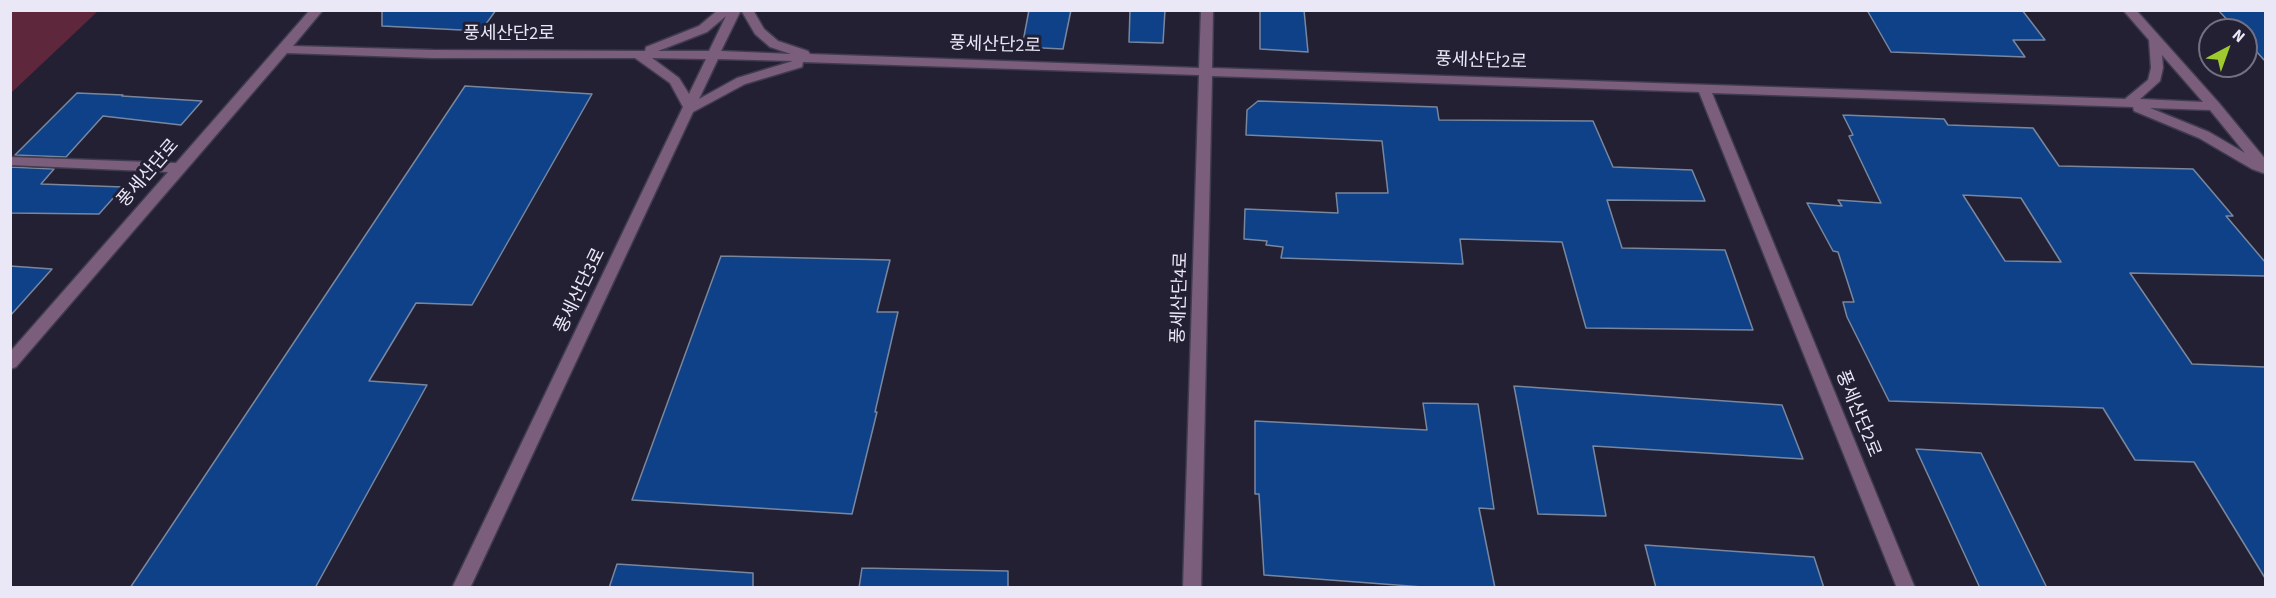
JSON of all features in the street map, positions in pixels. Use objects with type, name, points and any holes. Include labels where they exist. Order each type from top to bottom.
[{"type":"street","name":"풍세산단로","points":[[10,363],[317,10]]},
{"type":"street","points":[[636,55],[678,41],[703,29],[726,10]]},
{"type":"street","name":"풍세산단3로","points":[[461,588],[716,55],[735,10]]},
{"type":"street","points":[[747,10],[759,31],[774,44],[822,59]]},
{"type":"street","name":"풍세산단4로","points":[[1192,588],[1207,10]]},
{"type":"street","points":[[2129,10],[2214,106],[2265,170]]},
{"type":"street","points":[[2155,41],[2157,68],[2154,81],[2128,103],[2204,135],[2265,170]]},
{"type":"street","name":"풍세산단2로","points":[[285,49],[433,54],[716,55],[2214,106]]},
{"type":"street","points":[[636,55],[662,70],[675,81],[690,109],[741,81],[772,70],[822,59]]},
{"type":"street","name":"풍세산단2로","points":[[1704,88],[1906,588]]},
{"type":"street","points":[[10,161],[180,168]]},
{"type":"shaded area","points":[[11,10],[98,10],[98,11],[11,93]]},
{"type":"building","points":[[382,10],[496,10],[481,31],[382,26]]},
{"type":"building","points":[[1029,10],[1071,10],[1063,49],[1022,47]]},
{"type":"building","points":[[1130,10],[1165,10],[1163,43],[1129,42]]},
{"type":"building","points":[[1260,10],[1304,10],[1308,52],[1260,49]]},
{"type":"building","points":[[1867,10],[2022,10],[2045,40],[2013,40],[2025,57],[1891,52]]},
{"type":"building","points":[[2218,10],[2265,10],[2265,61],[2258,53],[2258,18],[2226,18]]},
{"type":"building","points":[[465,86],[592,94],[472,305],[416,303],[369,381],[427,385],[315,588],[130,588]]},
{"type":"building","points":[[77,93],[202,101],[181,125],[103,116],[66,157],[15,155]]},
{"type":"building","points":[[1258,101],[1437,107],[1439,120],[1593,121],[1613,167],[1692,170],[1705,201],[1607,200],[1622,248],[1725,250],[1753,330],[1586,328],[1562,242],[1460,239],[1463,264],[1281,258],[1283,247],[1266,245],[1267,241],[1244,239],[1245,209],[1338,213],[1336,193],[1388,193],[1382,141],[1246,135],[1247,110]]},
{"type":"building","points":[[1843,115],[1944,119],[1948,125],[2033,128],[2059,166],[2193,169],[2233,216],[2226,216],[2265,262],[2265,276],[2130,273],[2192,364],[2265,367],[2265,578],[2194,462],[2135,460],[2103,408],[1889,401],[1847,317],[1843,302],[1854,302],[1838,252],[1833,251],[1807,203],[1842,206],[1838,200],[1881,203],[1849,136],[1853,135]],"holes":[[[1963,195],[2021,198],[2061,262],[2005,261]]]},
{"type":"building","points":[[10,167],[54,169],[41,184],[123,187],[99,214],[10,213]]},
{"type":"building","points":[[721,256],[890,260],[877,312],[898,312],[852,514],[632,500]]},
{"type":"building","points":[[10,266],[52,269],[10,316]]},
{"type":"building","points":[[1514,386],[1782,405],[1803,459],[1593,446],[1606,516],[1538,514]]},
{"type":"building","points":[[1423,403],[1478,404],[1494,509],[1479,508],[1495,588],[1436,588],[1264,575],[1259,494],[1255,494],[1255,421],[1427,430]]},
{"type":"building","points":[[1916,449],[1981,453],[2047,588],[1980,588]]},
{"type":"building","points":[[1645,545],[1814,557],[1824,588],[1656,588]]},
{"type":"building","points":[[617,564],[753,573],[753,588],[609,588]]},
{"type":"building","points":[[862,568],[1008,571],[1008,588],[859,588]]}]
